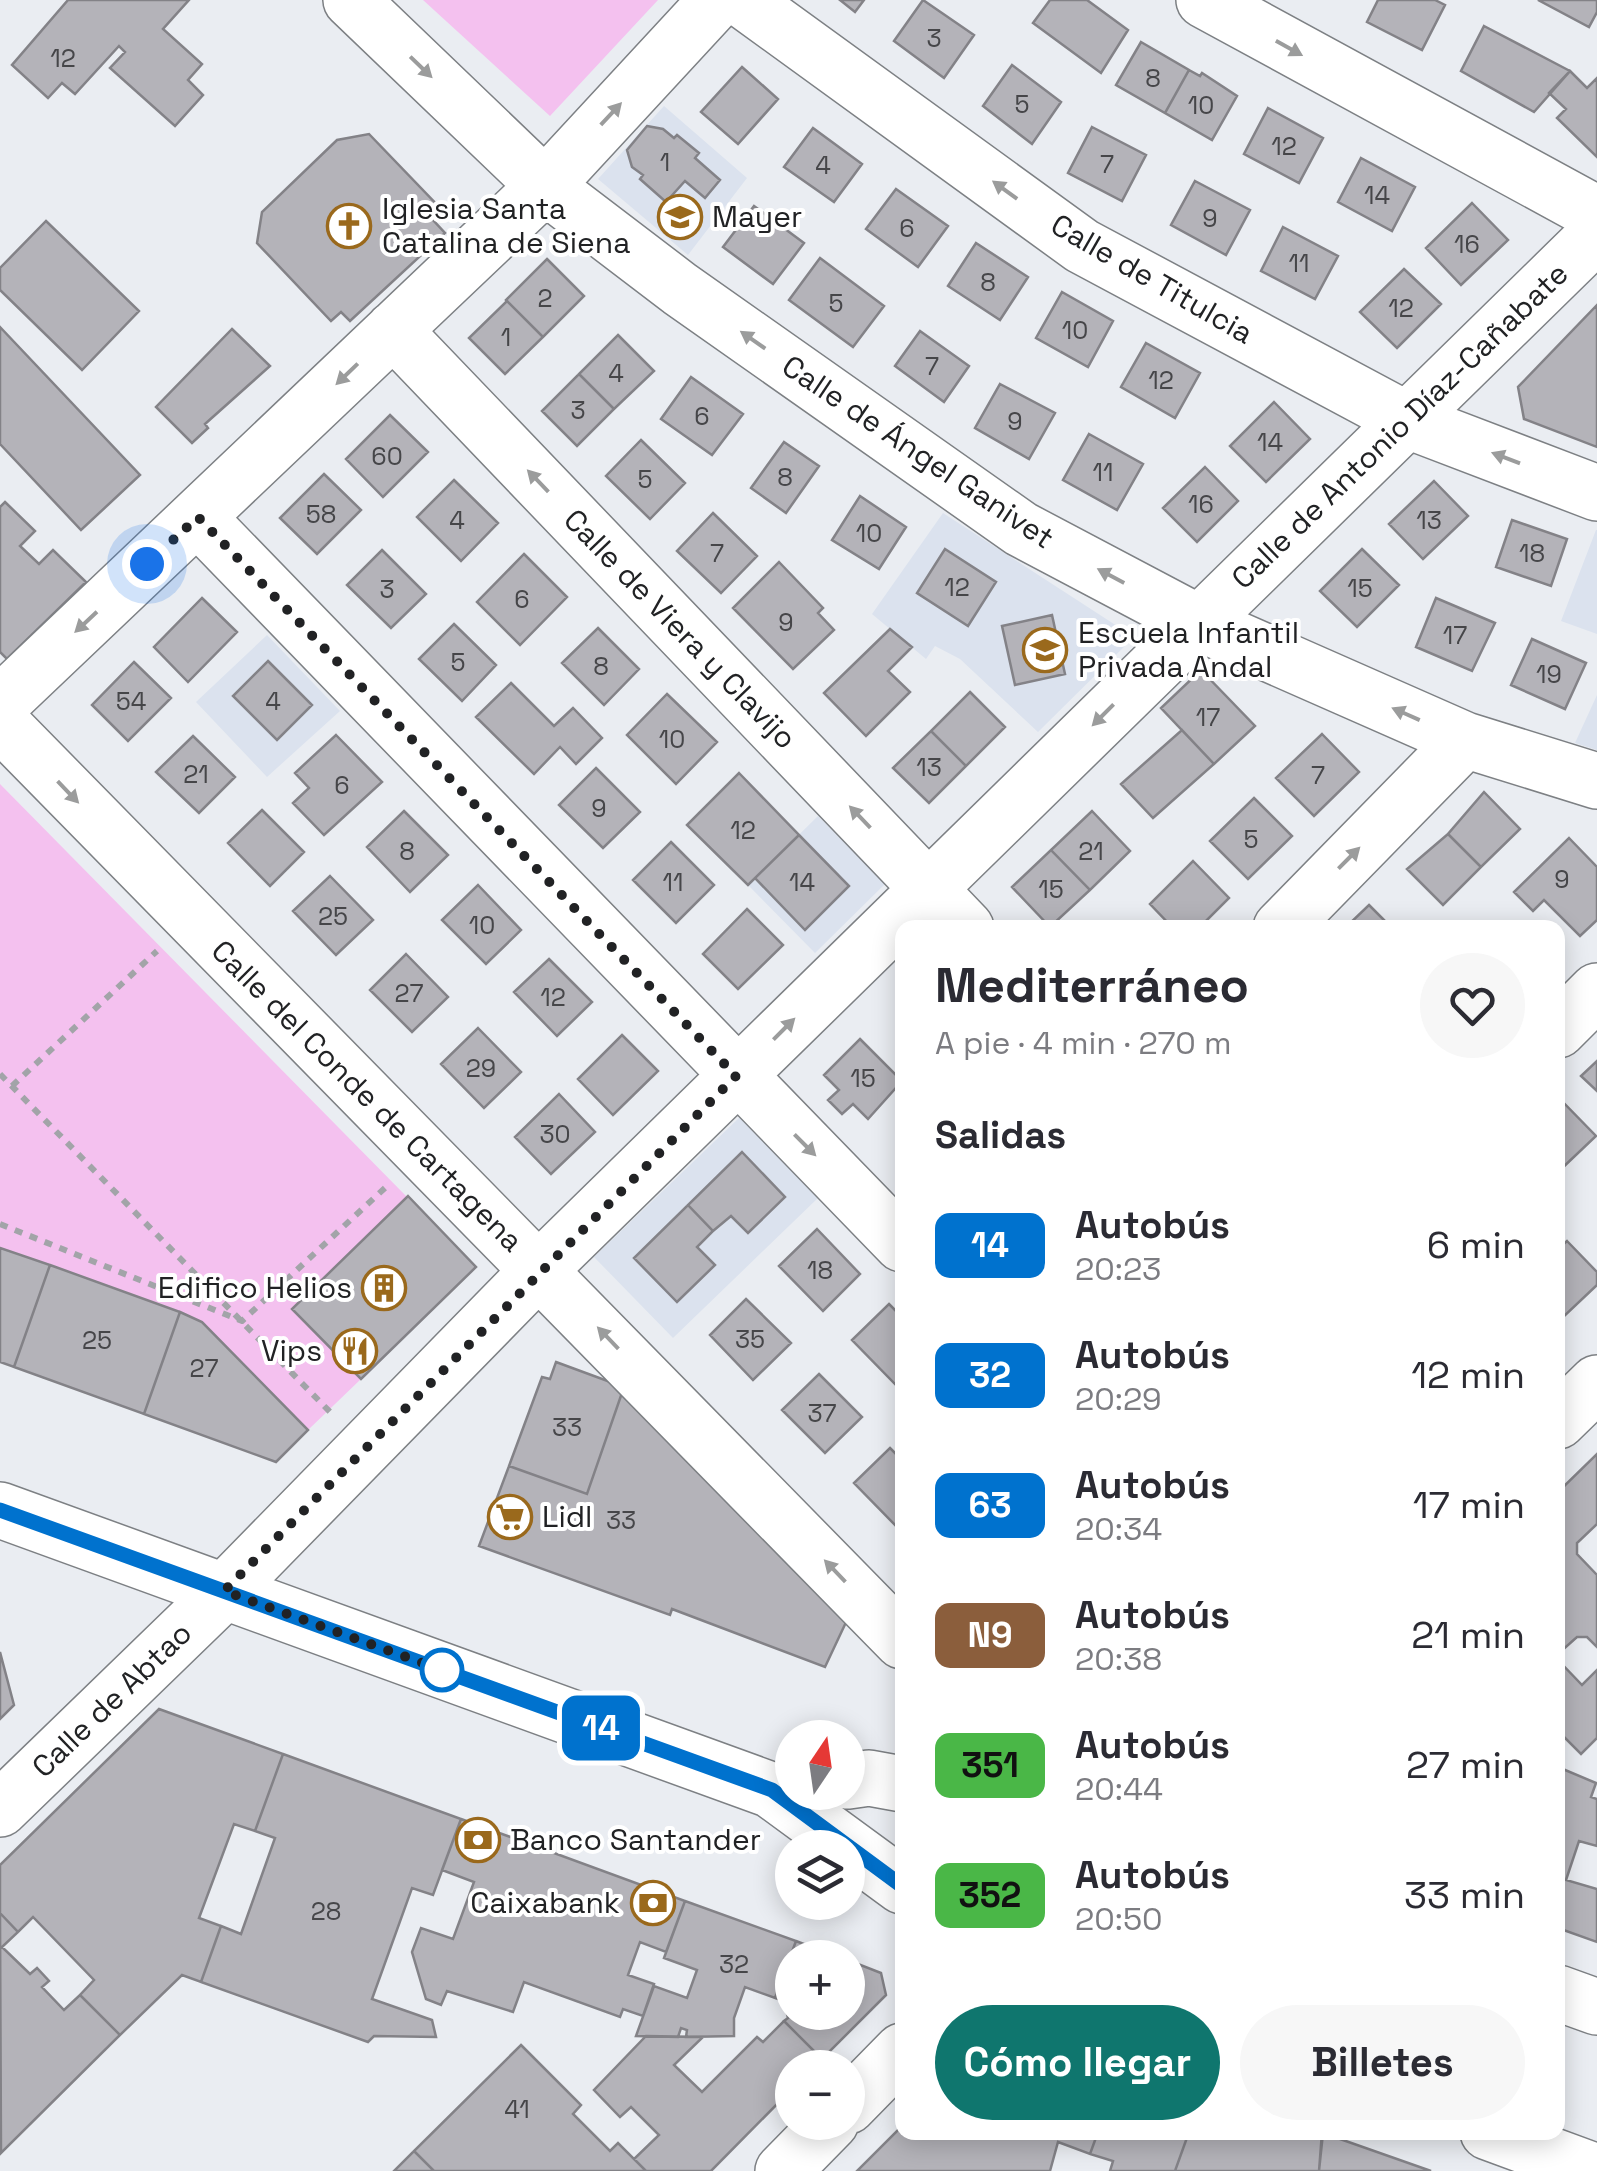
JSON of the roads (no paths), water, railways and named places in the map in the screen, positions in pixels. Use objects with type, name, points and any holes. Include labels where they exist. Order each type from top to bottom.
[{"type":"street","name":"Calle de Ángel Ganivet","points":[[351,0],[545,186],[680,289],[1021,529],[1198,622],[1465,740],[1597,781]]},
{"type":"street","points":[[0,704],[545,186],[717,0]]},
{"type":"street","name":"Calle de Titulcia","points":[[743,0],[1082,246],[1410,422],[1597,493]]},
{"type":"street","points":[[1204,0],[1597,214]]},
{"type":"street","name":"Calle de Antonio Díaz-Cañabate","points":[[895,920],[1198,622],[1410,422],[1597,234]]},
{"type":"street","name":"Calle de Viera y Clavijo","points":[[393,330],[958,920]]},
{"type":"street","points":[[198,517],[895,1237]]},
{"type":"street","name":"Calle del Conde de Cartagena","points":[[0,722],[895,1634]]},
{"type":"street","points":[[1288,920],[1465,740]]},
{"type":"street","name":"Calle de Antonio Díaz-Cañabate","points":[[224,1591],[540,1269],[895,920]]},
{"type":"street","points":[[1565,1023],[1597,991]]},
{"type":"street","points":[[1565,1414],[1597,1383]]},
{"type":"street","points":[[0,1510],[775,1787]]},
{"type":"street","name":"Calle de Abtao","points":[[0,1809],[224,1591]]},
{"type":"street","points":[[865,1778],[895,1783]]},
{"type":"street","points":[[808,1810],[895,1880]]},
{"type":"street","points":[[1565,1996],[1597,2007]]},
{"type":"street","points":[[865,2089],[895,2058]]},
{"type":"street","points":[[783,2171],[813,2140]]},
{"type":"street","points":[[1510,2140],[1594,2171]]},
{"type":"place","name":"Mayer","points":[[680,217]]},
{"type":"place","name":"Iglesia Santa Catalina de Siena","points":[[349,226]]},
{"type":"place","name":"Escuela Infantil Privada Andal","points":[[1045,650]]},
{"type":"place","name":"Edifico Helios","points":[[384,1288]]},
{"type":"place","name":"Vips","points":[[355,1351]]},
{"type":"place","name":"Lidl","points":[[510,1517]]},
{"type":"place","name":"Banco Santander","points":[[478,1840]]},
{"type":"place","name":"Caixabank","points":[[653,1903]]}]
